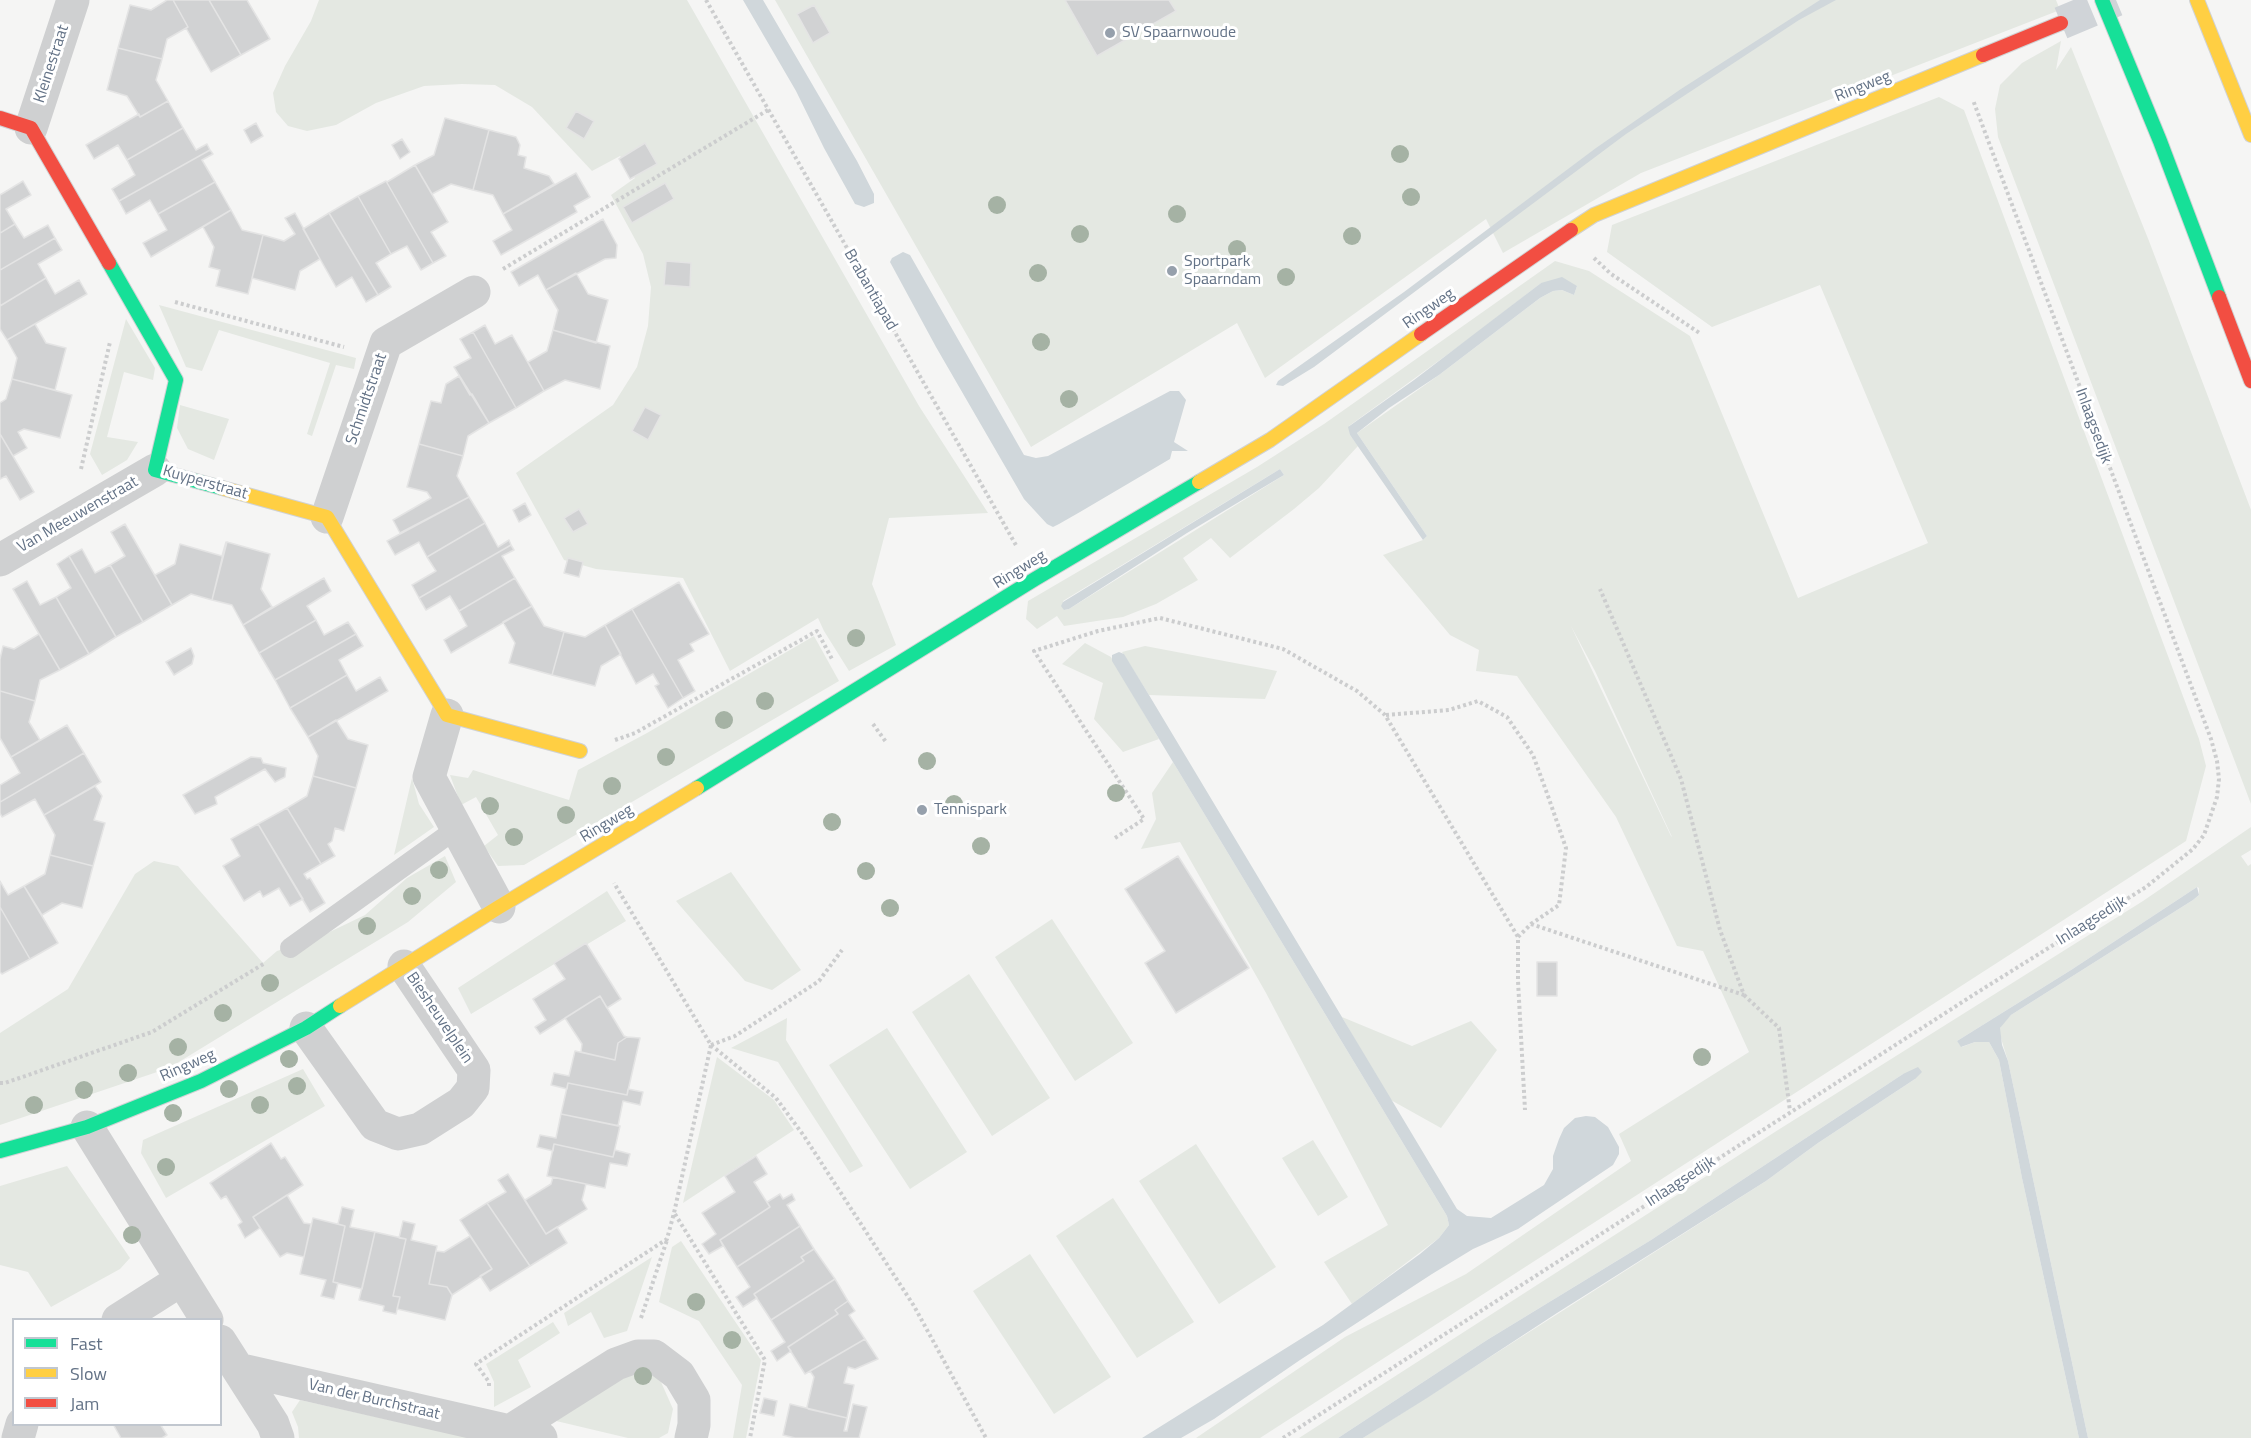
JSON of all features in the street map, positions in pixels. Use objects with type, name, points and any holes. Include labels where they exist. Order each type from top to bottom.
[{"type":"main road","points":[[2102,0],[2160,141],[2251,381]]},
{"type":"main road","points":[[2197,0],[2251,135]]},
{"type":"main road","name":"Ringweg","points":[[0,1151],[87,1127],[201,1081],[306,1028],[499,907],[595,851],[1035,579],[1270,440],[1564,233],[1594,215],[1640,194],[1960,66],[2061,23]]},
{"type":"main road","points":[[0,118],[31,128]]},
{"type":"main road","name":"Kuyperstraat","points":[[31,128],[176,380],[155,470],[327,517]]},
{"type":"main road","points":[[327,517],[447,715],[580,751]]},
{"type":"street","name":"Kleinestraat","points":[[31,128],[73,0]]},
{"type":"street","name":"Schmidtstraat","points":[[327,517],[386,343],[474,292]]},
{"type":"street","name":"Van Meeuwenstraat","points":[[0,560],[155,470]]},
{"type":"street","points":[[447,715],[429,777],[499,907]]},
{"type":"street","name":"Biesheuvelplein","points":[[306,1028],[375,1125],[398,1134],[420,1129],[461,1103],[473,1088],[474,1070],[404,966]]},
{"type":"street","points":[[87,1127],[206,1318]]},
{"type":"street","points":[[121,1318],[181,1280]]},
{"type":"street","points":[[222,1344],[273,1424],[278,1438]]},
{"type":"street","points":[[499,1428],[616,1365],[638,1356],[654,1356],[679,1375],[694,1400],[691,1438]]},
{"type":"street","name":"Van der Burchstraat","points":[[238,1369],[542,1438]]},
{"type":"lane","points":[[290,948],[456,829]]},
{"type":"path","name":"Brabantiapad","points":[[706,0],[1035,579]]},
{"type":"path","name":"Inlaagsedijk","points":[[1282,1438],[2146,887],[2193,849],[2204,835],[2217,797],[2217,761],[2211,740],[1960,66]]},
{"type":"path","points":[[474,292],[495,274],[768,110]]},
{"type":"path","points":[[1564,233],[1611,274],[1701,334]]},
{"type":"path","points":[[1600,589],[1681,779],[1720,930],[1744,995]]},
{"type":"path","points":[[1114,838],[1144,819],[1034,651],[1098,631],[1160,618],[1284,649],[1357,691],[1385,715],[1518,937],[1525,1110]]},
{"type":"path","points":[[580,751],[635,733],[818,631],[851,693],[886,742]]},
{"type":"path","points":[[1385,715],[1449,710],[1478,701],[1507,717],[1533,755],[1566,848],[1559,905],[1531,924],[1518,937]]},
{"type":"path","points":[[595,851],[711,1046],[776,1098],[804,1136],[914,1306],[986,1438]]},
{"type":"path","points":[[1531,924],[1744,995],[1779,1028],[1790,1112]]},
{"type":"path","points":[[0,1083],[152,1032],[290,948]]},
{"type":"path","points":[[711,1046],[735,1036],[819,981],[842,950]]},
{"type":"path","points":[[638,1356],[636,1334],[668,1239],[711,1046]]},
{"type":"path","points":[[674,1213],[765,1360],[750,1438]]},
{"type":"path","points":[[499,1428],[489,1382],[476,1364],[668,1239]]},
{"type":"shaded area","points":[[319,0],[687,0],[919,406],[988,513],[889,518],[872,584],[896,645],[849,671],[818,618],[730,671],[683,578],[596,569],[564,560],[516,473],[613,405],[637,367],[648,326],[651,287],[643,254],[611,195],[635,178],[620,156],[592,171],[532,107],[495,85],[424,86],[376,103],[336,125],[307,131],[288,126],[276,112],[273,93],[285,66],[311,21]]},
{"type":"shaded area","points":[[743,0],[763,0],[857,161],[874,194],[874,203],[864,207],[855,204],[796,91]]},
{"type":"shaded area","name":"Sportpark Spaarndam","points":[[775,0],[2056,0],[2060,10],[1641,173],[1503,253],[1486,219],[1265,378],[1237,323],[1031,447]]},
{"type":"shaded area","points":[[1820,0],[1836,0],[1799,20],[1626,134],[1314,367],[1283,386],[1276,385],[1278,381],[1404,292],[1596,148],[1681,89]]},
{"type":"shaded area","points":[[2061,41],[2056,70],[2071,47],[2149,241],[2251,510],[2251,804],[1998,137],[1995,109],[2000,85],[2022,63]]},
{"type":"shaded area","points":[[1939,97],[1964,110],[2199,739],[2206,766],[2186,841],[1260,1438],[1196,1438],[1345,1337],[1466,1274],[1631,1161],[1619,1134],[1749,1052],[1703,951],[1677,946],[1616,817],[1517,676],[1476,671],[1479,650],[1450,635],[1383,555],[1423,540],[1427,536],[1357,433],[1439,375],[1540,298],[1553,291],[1562,290],[1574,295],[1577,286],[1541,283],[1477,333],[1349,426],[1350,435],[1358,446],[1319,488],[1294,509],[1230,558],[1211,538],[1183,558],[1198,580],[1156,604],[1123,617],[1064,626],[1057,616],[1037,629],[1026,619],[1028,601],[1257,467],[1324,424],[1555,261],[1589,271],[1690,336],[1798,598],[1928,543],[1820,285],[1712,327],[1607,252],[1612,225]],"holes":[[[1280,469],[1284,475],[1064,610],[1063,601]],[[1571,626],[1595,671],[1672,837],[1671,836]]]},
{"type":"shaded area","points":[[903,252],[910,255],[1024,455],[1036,458],[1048,456],[1170,391],[1179,391],[1186,400],[1174,442],[1188,451],[1172,451],[1170,459],[1080,512],[1053,527],[1047,524],[1024,499],[890,262],[892,258]]},
{"type":"shaded area","points":[[1562,277],[1577,286],[1574,295],[1562,290],[1553,291],[1540,298],[1439,375],[1389,408],[1357,433],[1427,536],[1423,540],[1350,435],[1348,427],[1541,283]]},
{"type":"shaded area","points":[[159,305],[356,358],[354,369],[336,365],[312,436],[307,434],[330,363],[219,330],[202,371],[186,367]]},
{"type":"shaded area","points":[[126,319],[155,368],[153,380],[124,372],[107,437],[138,442],[127,460],[102,475],[90,454]]},
{"type":"shaded area","points":[[180,405],[229,419],[214,460],[188,449],[177,428]]},
{"type":"shaded area","points":[[1280,469],[1284,475],[1187,533],[1069,609],[1064,610],[1061,606],[1063,602]]},
{"type":"shaded area","points":[[814,636],[839,681],[524,865],[498,866],[484,846],[498,835],[476,797],[461,805],[450,775],[468,778],[473,770],[569,800],[578,770],[647,733]]},
{"type":"shaded area","points":[[1085,643],[1111,657],[1159,739],[1123,752],[1094,719],[1103,683],[1062,664]]},
{"type":"shaded area","points":[[1145,646],[1277,671],[1265,699],[1149,695],[1122,652]]},
{"type":"shaded area","points":[[1119,652],[1124,654],[1149,695],[1457,1209],[1467,1216],[1491,1218],[1544,1185],[1553,1169],[1553,1156],[1564,1128],[1575,1118],[1595,1117],[1608,1127],[1619,1147],[1619,1154],[1613,1165],[1518,1229],[1473,1249],[1432,1274],[1214,1419],[1181,1438],[1142,1438],[1323,1325],[1420,1254],[1439,1238],[1449,1225],[1447,1216],[1112,661],[1112,655]]},
{"type":"shaded area","points":[[1173,762],[1447,1216],[1449,1225],[1439,1238],[1352,1304],[1324,1262],[1388,1225],[1266,993],[1180,842],[1141,849],[1156,819],[1152,793]]},
{"type":"shaded area","points":[[412,778],[419,804],[434,827],[394,855]]},
{"type":"shaded area","points":[[2251,827],[2251,850],[2241,856],[2248,866],[2251,864],[2251,1438],[2088,1438],[2008,1061],[2000,1035],[2003,1022],[2011,1015],[2193,900],[2199,895],[2197,887],[2071,970],[1957,1041],[1962,1047],[1975,1042],[1989,1042],[1999,1060],[2022,1178],[2079,1438],[1363,1438],[1766,1181],[1818,1143],[1915,1079],[1903,1074],[1651,1240],[1487,1340],[1338,1438],[1299,1438],[1778,1130],[2143,901]]},
{"type":"shaded area","points":[[445,856],[456,882],[408,922],[169,1068],[0,1125],[0,1033],[68,989],[135,874],[154,861],[178,866],[263,963],[277,951],[315,939],[365,915],[407,878]]},
{"type":"shaded area","points":[[731,872],[801,970],[772,990],[745,981],[676,901]]},
{"type":"shaded area","points":[[2197,887],[2199,895],[2193,900],[2011,1015],[2000,1028],[2088,1438],[2079,1438],[2022,1178],[1999,1060],[1989,1042],[1975,1042],[1961,1047],[1957,1041],[2071,970]]},
{"type":"shaded area","points":[[607,891],[626,921],[471,1014],[458,988]]},
{"type":"shaded area","points":[[1052,919],[1133,1043],[1075,1081],[995,957]]},
{"type":"shaded area","points":[[969,974],[1050,1098],[992,1136],[912,1012]]},
{"type":"shaded area","points":[[1342,1017],[1412,1046],[1471,1021],[1497,1050],[1441,1128],[1389,1099]]},
{"type":"shaded area","points":[[787,1018],[786,1040],[863,1166],[850,1173],[778,1062],[731,1048]]},
{"type":"shaded area","points":[[887,1028],[967,1152],[910,1189],[829,1065]]},
{"type":"shaded area","points":[[717,1057],[774,1100],[794,1130],[683,1203]]},
{"type":"shaded area","points":[[1918,1067],[1922,1072],[1915,1079],[1818,1143],[1766,1181],[1427,1398],[1363,1438],[1338,1438],[1487,1340],[1651,1240],[1903,1074]]},
{"type":"shaded area","points":[[303,1069],[325,1106],[166,1198],[141,1153],[143,1140]]},
{"type":"shaded area","points":[[1313,1140],[1348,1197],[1318,1216],[1282,1158]]},
{"type":"shaded area","points":[[1196,1144],[1276,1267],[1219,1304],[1139,1181]]},
{"type":"shaded area","points":[[67,1166],[130,1258],[120,1269],[51,1307],[28,1272],[0,1265],[0,1186]]},
{"type":"shaded area","points":[[1113,1198],[1194,1322],[1137,1358],[1056,1236]]},
{"type":"shaded area","points":[[681,1241],[761,1360],[746,1438],[733,1438],[742,1385],[699,1321],[659,1302],[672,1247]]},
{"type":"shaded area","points":[[1030,1254],[1111,1377],[1054,1414],[973,1291]]},
{"type":"shaded area","points":[[652,1257],[627,1331],[604,1338],[591,1312],[568,1326],[564,1313]]},
{"type":"shaded area","points":[[553,1322],[560,1333],[518,1360],[531,1387],[494,1407],[494,1382],[486,1364]]},
{"type":"shaded area","points":[[634,1367],[657,1373],[673,1409],[668,1433],[659,1438],[628,1438],[552,1420]]},
{"type":"shaded area","points":[[300,1400],[467,1438],[299,1438],[298,1427],[292,1412]]},
{"type":"building","points":[[167,0],[173,0],[188,27],[167,39],[162,59],[118,48],[130,5],[151,10]]},
{"type":"building","points":[[173,0],[209,0],[241,55],[211,72]]},
{"type":"building","points":[[209,0],[247,0],[270,39],[241,55]]},
{"type":"building","name":"SV Spaarnwoude","points":[[1065,0],[1169,0],[1176,11],[1097,56]]},
{"type":"building","points":[[814,5],[830,33],[813,43],[797,14]]},
{"type":"building","points":[[118,48],[162,59],[156,80],[168,101],[140,117],[127,96],[107,90]]},
{"type":"building","points":[[168,101],[183,128],[127,160],[118,145],[94,159],[86,145],[139,114],[140,117]]},
{"type":"building","points":[[576,111],[594,121],[584,139],[566,128]]},
{"type":"building","points":[[445,118],[489,130],[473,190],[451,184],[432,194],[415,165],[434,155]]},
{"type":"building","points":[[256,123],[263,136],[251,143],[244,130]]},
{"type":"building","points":[[183,128],[196,150],[207,144],[210,150],[119,201],[112,189],[135,175],[127,160]]},
{"type":"building","points":[[489,130],[516,137],[520,145],[518,155],[526,157],[524,168],[549,176],[554,184],[503,214],[493,195],[473,190]]},
{"type":"building","points":[[402,139],[410,152],[400,159],[392,145]]},
{"type":"building","points":[[645,143],[657,164],[630,179],[619,159]]},
{"type":"building","points":[[210,150],[213,154],[202,160],[215,182],[158,214],[150,200],[126,214],[119,201]]},
{"type":"building","points":[[415,165],[448,222],[431,232],[446,256],[433,263],[386,181]]},
{"type":"building","points":[[576,173],[590,197],[574,206],[577,212],[501,255],[493,241],[512,230],[503,214]]},
{"type":"building","points":[[23,181],[31,195],[6,209],[15,224],[0,233],[0,195]]},
{"type":"building","points":[[386,181],[433,263],[421,270],[407,246],[391,254],[358,196]]},
{"type":"building","points":[[215,182],[231,210],[151,257],[143,243],[167,230],[158,214]]},
{"type":"building","points":[[665,183],[674,199],[632,223],[623,207]]},
{"type":"building","points":[[358,196],[391,254],[376,263],[391,287],[378,295],[329,213]]},
{"type":"building","points":[[231,210],[242,230],[263,235],[248,294],[216,286],[220,270],[209,267],[214,247],[203,227]]},
{"type":"building","points":[[295,213],[320,259],[300,271],[295,290],[252,278],[263,235],[284,241],[295,234],[285,218]]},
{"type":"building","points":[[329,213],[378,295],[366,302],[352,277],[336,287],[303,229]]},
{"type":"building","points":[[603,219],[617,245],[616,258],[605,259],[546,290],[538,275],[519,286],[511,272]]},
{"type":"building","points":[[15,224],[24,238],[48,225],[55,238],[0,270],[0,233]]},
{"type":"building","points":[[55,238],[62,250],[38,264],[46,278],[0,306],[0,270]]},
{"type":"building","points":[[666,261],[691,263],[690,287],[664,285]]},
{"type":"building","points":[[576,273],[588,294],[608,300],[596,343],[553,330],[558,310],[546,290]]},
{"type":"building","points":[[46,278],[55,294],[79,280],[87,294],[7,340],[0,329],[0,306]]},
{"type":"building","points":[[35,324],[46,343],[66,348],[55,390],[12,379],[17,358],[7,340]]},
{"type":"building","points":[[485,325],[495,344],[512,335],[544,391],[516,408],[473,332]]},
{"type":"building","points":[[553,330],[610,346],[600,389],[565,380],[544,391],[528,362],[547,351]]},
{"type":"building","points":[[473,332],[516,408],[489,423],[454,367],[471,358],[460,339]]},
{"type":"building","points":[[459,376],[489,423],[468,436],[463,456],[419,444],[431,401],[441,403],[446,384]]},
{"type":"building","points":[[12,379],[72,395],[60,438],[24,429],[18,432],[27,448],[13,456],[0,434],[0,403],[6,399]]},
{"type":"building","points":[[645,407],[661,415],[648,440],[632,431]]},
{"type":"building","points":[[0,434],[34,492],[20,500],[6,476],[0,479]]},
{"type":"building","points":[[419,444],[463,456],[457,476],[469,497],[400,533],[393,520],[431,498],[427,492],[407,487]]},
{"type":"building","points":[[469,497],[485,523],[427,557],[419,542],[395,555],[387,541]]},
{"type":"building","points":[[525,503],[531,515],[519,522],[513,510]]},
{"type":"building","points":[[579,509],[588,524],[573,532],[564,518]]},
{"type":"building","points":[[485,523],[498,547],[509,540],[511,545],[419,598],[412,585],[436,571],[427,557]]},
{"type":"building","points":[[125,524],[172,605],[143,622],[110,565],[125,556],[111,532]]},
{"type":"building","points":[[226,542],[212,600],[191,594],[172,605],[155,575],[175,564],[180,544],[222,556]]},
{"type":"building","points":[[227,542],[270,554],[261,589],[272,607],[243,625],[232,605],[212,600]]},
{"type":"building","points":[[511,545],[514,550],[502,556],[515,578],[459,611],[450,596],[426,610],[419,598]]},
{"type":"building","points":[[82,549],[95,573],[110,565],[143,622],[116,637],[69,556]]},
{"type":"building","points":[[69,556],[116,637],[89,654],[56,597],[71,588],[57,564]]},
{"type":"building","points":[[568,558],[583,562],[579,577],[564,573]]},
{"type":"building","points":[[324,578],[331,591],[307,606],[316,620],[259,653],[243,625]]},
{"type":"building","points":[[515,578],[532,606],[451,653],[444,640],[467,626],[459,611]]},
{"type":"building","points":[[27,581],[40,605],[56,597],[89,654],[60,670],[13,589]]},
{"type":"building","points":[[679,582],[709,634],[690,644],[694,651],[678,660],[695,691],[683,698],[632,609]]},
{"type":"building","points":[[532,606],[544,626],[564,632],[552,675],[509,663],[515,643],[503,622]]},
{"type":"building","points":[[632,609],[683,698],[668,708],[655,686],[659,684],[653,674],[636,684],[605,625]]},
{"type":"building","points":[[316,620],[324,635],[348,622],[356,634],[275,680],[259,653]]},
{"type":"building","points":[[605,625],[621,654],[601,666],[595,686],[552,675],[564,632],[585,637]]},
{"type":"building","points":[[39,634],[60,670],[40,680],[35,701],[0,691],[0,659],[3,646],[14,649]]},
{"type":"building","points":[[356,634],[363,646],[339,660],[347,675],[290,708],[275,680]]},
{"type":"building","points":[[191,648],[194,656],[192,664],[174,675],[166,662]]},
{"type":"building","points":[[347,675],[356,691],[380,677],[388,691],[308,737],[290,708]]},
{"type":"building","points":[[0,691],[35,701],[29,722],[40,740],[11,757],[0,738]]},
{"type":"building","points":[[336,720],[348,739],[368,745],[356,788],[313,776],[318,756],[308,737]]},
{"type":"building","points":[[67,725],[84,753],[0,802],[0,785],[20,773],[11,757]]},
{"type":"building","points":[[84,753],[101,782],[44,815],[35,799],[2,817],[0,802]]},
{"type":"building","points":[[251,757],[261,758],[263,763],[286,768],[285,777],[275,782],[265,769],[215,797],[217,804],[195,814],[183,795]]},
{"type":"building","points":[[313,776],[356,788],[344,831],[335,828],[332,841],[328,844],[335,856],[321,864],[287,808],[307,796]]},
{"type":"building","points":[[95,786],[102,796],[94,820],[105,823],[93,866],[50,855],[55,835],[44,815]]},
{"type":"building","points":[[287,808],[321,864],[304,874],[307,879],[310,878],[325,903],[310,912],[258,824]]},
{"type":"building","points":[[258,824],[303,899],[290,906],[279,888],[263,897],[260,891],[244,901],[223,866],[240,856],[231,839]]},
{"type":"building","points":[[50,855],[93,866],[82,908],[62,903],[42,915],[24,886],[45,874]]},
{"type":"building","points":[[1178,856],[1249,968],[1176,1013],[1145,963],[1165,951],[1125,889]]},
{"type":"building","points":[[0,881],[8,895],[24,886],[58,943],[30,959],[0,907]]},
{"type":"building","points":[[0,907],[30,959],[2,974],[0,972]]},
{"type":"building","points":[[586,943],[621,999],[607,1008],[600,996],[540,1034],[535,1027],[546,1020],[533,999],[565,979],[554,963]]},
{"type":"building","points":[[1537,962],[1557,962],[1557,996],[1537,996]]},
{"type":"building","points":[[600,996],[624,1036],[627,1037],[618,1043],[615,1060],[581,1052],[582,1044],[565,1018]]},
{"type":"building","points":[[627,1037],[640,1038],[627,1095],[568,1083],[567,1089],[551,1085],[554,1073],[569,1076],[575,1051],[615,1060],[618,1043]]},
{"type":"building","points":[[568,1083],[627,1095],[628,1089],[643,1092],[640,1105],[623,1101],[618,1126],[561,1114]]},
{"type":"building","points":[[561,1114],[620,1126],[613,1157],[554,1144],[553,1151],[537,1147],[540,1135],[556,1138]]},
{"type":"building","points":[[271,1143],[281,1159],[285,1157],[303,1185],[253,1217],[260,1228],[245,1238],[238,1225],[242,1222],[226,1196],[221,1199],[210,1183]]},
{"type":"building","points":[[554,1144],[613,1157],[615,1150],[630,1154],[627,1166],[610,1163],[605,1188],[547,1176]]},
{"type":"building","points":[[756,1156],[767,1174],[754,1182],[770,1207],[720,1240],[723,1246],[709,1254],[702,1244],[716,1234],[702,1213],[735,1192],[725,1176]]},
{"type":"building","points":[[508,1174],[546,1234],[557,1227],[567,1243],[530,1266],[487,1203],[506,1192],[498,1180]]},
{"type":"building","points":[[553,1177],[586,1184],[582,1200],[587,1209],[546,1234],[525,1200],[551,1184]]},
{"type":"building","points":[[780,1194],[783,1199],[792,1194],[795,1200],[787,1205],[800,1226],[737,1267],[720,1240],[770,1207],[767,1202]]},
{"type":"building","points":[[287,1195],[304,1223],[311,1224],[304,1257],[287,1253],[280,1257],[253,1217]]},
{"type":"building","points":[[487,1203],[530,1266],[490,1291],[480,1276],[492,1269],[460,1220]]},
{"type":"building","points":[[342,1207],[354,1210],[350,1227],[375,1232],[362,1289],[333,1282],[345,1226],[338,1224]]},
{"type":"building","points":[[313,1218],[345,1226],[333,1282],[338,1283],[334,1299],[321,1296],[326,1280],[300,1274]]},
{"type":"building","points":[[403,1221],[415,1224],[411,1240],[437,1246],[429,1284],[447,1287],[452,1295],[445,1320],[397,1309],[400,1297],[393,1296],[406,1239],[399,1238]]},
{"type":"building","points":[[800,1226],[814,1249],[801,1257],[804,1261],[754,1294],[757,1298],[743,1307],[736,1297],[750,1287],[737,1267]]},
{"type":"building","points":[[375,1232],[406,1239],[393,1296],[400,1297],[396,1314],[383,1311],[384,1306],[359,1300]]},
{"type":"building","points":[[470,1236],[492,1269],[452,1295],[447,1287],[429,1284],[436,1251],[444,1252]]},
{"type":"building","points":[[814,1249],[835,1279],[771,1320],[754,1294],[804,1261],[801,1257]]},
{"type":"building","points":[[835,1279],[848,1301],[835,1310],[838,1314],[788,1347],[791,1351],[777,1361],[771,1351],[785,1342],[771,1320]]},
{"type":"building","points":[[848,1301],[855,1311],[849,1315],[865,1339],[805,1374],[788,1347],[838,1314],[835,1310]]},
{"type":"building","points":[[865,1339],[878,1359],[855,1369],[848,1367],[844,1383],[854,1385],[847,1418],[808,1409],[814,1377],[810,1371]]},
{"type":"building","points":[[764,1398],[777,1401],[774,1416],[760,1413]]},
{"type":"building","points":[[790,1404],[847,1418],[844,1431],[847,1431],[853,1404],[867,1407],[859,1438],[795,1438],[783,1435]]},
{"type":"building","points":[[114,1426],[161,1426],[167,1435],[162,1438],[121,1438]]},
{"type":"tunnel","points":[[2061,23],[2116,0]]},
{"type":"traffic: fast","points":[[2102,0],[2160,141],[2219,297]]},
{"type":"traffic: fast","points":[[109,263],[176,380],[155,470],[222,488]]},
{"type":"traffic: fast","points":[[697,788],[1035,579],[1199,482]]},
{"type":"traffic: fast","points":[[0,1151],[87,1127],[201,1081],[306,1028],[340,1006]]},
{"type":"traffic: slow","points":[[2197,0],[2251,135]]},
{"type":"traffic: slow","points":[[1571,230],[1594,215],[1983,55]]},
{"type":"traffic: slow","points":[[1199,482],[1270,440],[1421,334]]},
{"type":"traffic: slow","points":[[222,488],[327,517],[447,715],[580,751]]},
{"type":"traffic: slow","points":[[340,1006],[697,788]]},
{"type":"traffic: jam","points":[[1983,55],[2061,23]]},
{"type":"traffic: jam","points":[[0,118],[31,128],[109,263]]},
{"type":"traffic: jam","points":[[1421,334],[1571,230]]},
{"type":"traffic: jam","points":[[2219,297],[2251,381]]},
{"type":"place","name":"SV Spaarnwoude","points":[[1110,33]]},
{"type":"place","name":"Sportpark Spaarndam","points":[[1172,271]]},
{"type":"place","name":"Tennispark","points":[[922,810]]}]
